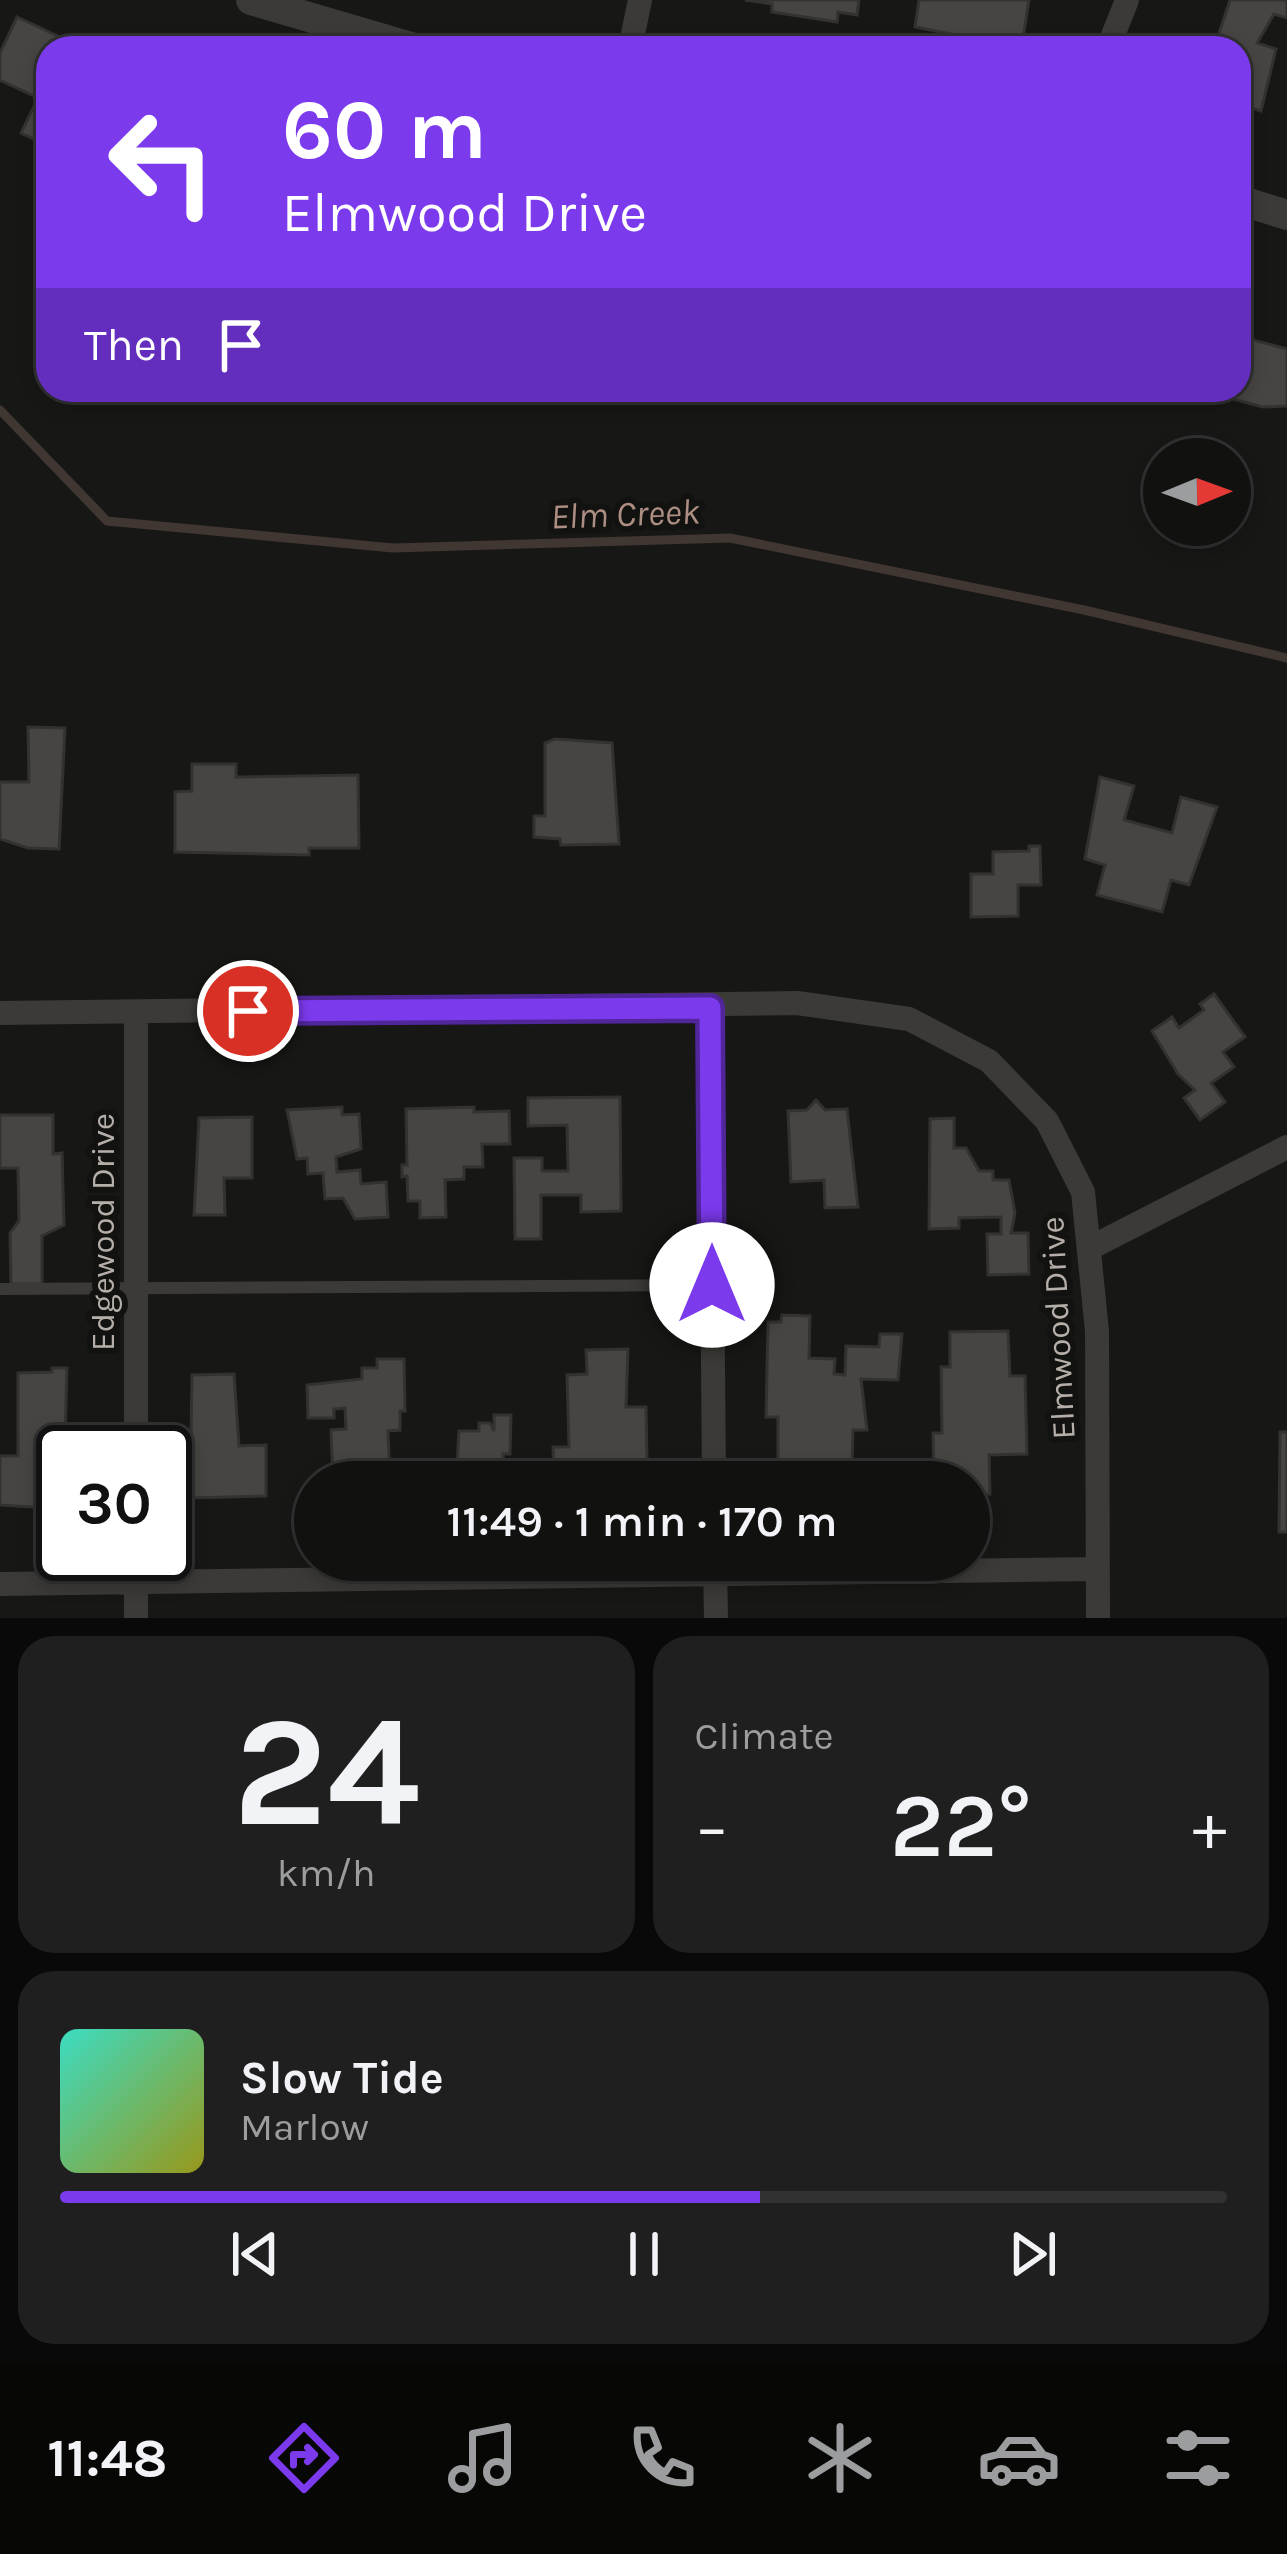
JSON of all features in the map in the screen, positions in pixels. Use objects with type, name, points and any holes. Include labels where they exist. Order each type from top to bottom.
[{"type":"street","points":[[251,0],[373,36]]},
{"type":"street","points":[[632,36],[640,0]]},
{"type":"street","points":[[1113,36],[1127,0]]},
{"type":"street","points":[[1251,204],[1287,215]]},
{"type":"street","name":"Elmwood Drive","points":[[0,1013],[710,1008],[796,1003],[909,1019],[988,1061],[1047,1121],[1083,1192],[1093,1247],[1098,1618]]},
{"type":"street","points":[[710,1008],[714,1461]]},
{"type":"street","name":"Edgewood Drive","points":[[136,1012],[136,1425]]},
{"type":"street","points":[[1093,1247],[1287,1147]]},
{"type":"street","points":[[990,1568],[1097,1569]]},
{"type":"street","points":[[0,1584],[294,1578]]},
{"type":"street","points":[[715,1581],[716,1618]]},
{"type":"street","points":[[136,1582],[136,1618]]},
{"type":"lane","points":[[0,1289],[712,1285]]},
{"type":"building","points":[[745,0],[859,0],[857,15],[838,12],[837,22],[772,12],[772,4]]},
{"type":"building","points":[[919,0],[1029,0],[1023,36],[961,36],[915,27]]},
{"type":"building","points":[[1230,0],[1287,0],[1287,18],[1274,14],[1257,43],[1276,49],[1261,111],[1251,108],[1251,36],[1218,36]]},
{"type":"building","points":[[17,17],[58,36],[36,36],[36,97],[0,80],[0,53]]},
{"type":"building","points":[[36,102],[36,140],[21,133]]},
{"type":"building","points":[[1251,339],[1287,349],[1287,406],[1244,402],[1251,402]]},
{"type":"building","points":[[28,727],[65,728],[59,849],[28,848],[0,839],[0,782],[29,782]]},
{"type":"building","points":[[555,739],[612,743],[619,844],[561,845],[560,839],[534,837],[534,816],[545,816],[545,743]]},
{"type":"building","points":[[192,764],[236,764],[236,777],[358,775],[359,848],[309,848],[309,855],[175,852],[175,792],[192,791]]},
{"type":"building","points":[[1100,777],[1134,786],[1124,820],[1172,833],[1181,797],[1217,807],[1189,885],[1171,880],[1162,912],[1097,895],[1105,865],[1085,859]]},
{"type":"building","points":[[1029,846],[1040,846],[1041,885],[1018,885],[1018,916],[971,917],[971,874],[993,874],[993,852],[1029,851]]},
{"type":"building","points":[[1214,994],[1245,1037],[1223,1052],[1234,1067],[1211,1083],[1225,1102],[1200,1120],[1184,1098],[1195,1090],[1178,1074],[1152,1031],[1172,1017],[1179,1028],[1204,1010],[1200,1004]]},
{"type":"building","points":[[620,1097],[621,1211],[581,1212],[581,1195],[541,1195],[541,1239],[515,1239],[514,1158],[542,1158],[542,1171],[568,1171],[567,1125],[528,1126],[528,1098]]},
{"type":"building","points":[[816,1100],[825,1110],[847,1109],[858,1207],[825,1208],[824,1180],[791,1182],[788,1111],[807,1110]]},
{"type":"building","points":[[342,1107],[342,1115],[359,1114],[361,1149],[336,1157],[337,1172],[360,1170],[361,1184],[386,1182],[388,1217],[355,1219],[343,1198],[325,1199],[323,1173],[308,1174],[307,1158],[297,1159],[287,1110]]},
{"type":"building","points":[[474,1107],[474,1112],[509,1111],[510,1144],[482,1144],[483,1167],[464,1167],[464,1179],[445,1180],[446,1217],[420,1218],[420,1201],[408,1201],[407,1176],[402,1177],[402,1165],[407,1165],[406,1109]]},
{"type":"building","points":[[0,1115],[53,1115],[53,1154],[62,1153],[64,1225],[42,1236],[42,1284],[11,1284],[10,1233],[19,1221],[18,1168],[0,1168]]},
{"type":"building","points":[[252,1117],[252,1178],[224,1178],[225,1215],[194,1215],[199,1118]]},
{"type":"building","points":[[954,1118],[954,1148],[966,1148],[979,1171],[993,1171],[993,1180],[1009,1180],[1015,1213],[1011,1233],[1028,1233],[1029,1274],[988,1275],[987,1234],[1001,1234],[1001,1217],[959,1218],[959,1228],[929,1229],[930,1119]]},
{"type":"building","points":[[782,1315],[810,1316],[809,1358],[835,1359],[834,1374],[845,1375],[846,1346],[879,1347],[880,1334],[902,1334],[898,1380],[861,1379],[867,1430],[853,1430],[852,1461],[778,1461],[778,1417],[766,1417],[768,1322],[781,1322]]},
{"type":"building","points":[[1008,1331],[1010,1376],[1025,1376],[1027,1454],[989,1455],[989,1461],[934,1461],[933,1433],[942,1433],[941,1367],[950,1367],[950,1332]]},
{"type":"building","points":[[628,1349],[626,1407],[646,1407],[647,1460],[554,1461],[553,1447],[569,1447],[567,1375],[587,1374],[586,1350]]},
{"type":"building","points":[[377,1359],[404,1359],[405,1411],[400,1411],[400,1430],[388,1431],[389,1461],[332,1461],[331,1430],[346,1429],[345,1408],[334,1409],[334,1418],[308,1418],[307,1385],[362,1379],[362,1368],[377,1368]]},
{"type":"building","points":[[52,1368],[67,1368],[65,1425],[36,1425],[36,1507],[0,1505],[0,1456],[18,1456],[18,1373],[52,1372]]},
{"type":"building","points":[[234,1374],[239,1446],[266,1445],[266,1496],[192,1498],[192,1375]]},
{"type":"building","points":[[494,1415],[511,1415],[510,1454],[503,1454],[504,1461],[457,1461],[459,1431],[479,1431],[479,1423],[490,1423],[494,1431]]},
{"type":"building","points":[[1280,1432],[1287,1432],[1287,1532],[1279,1532]]},
{"type":"waterway","name":"Elm Creek","points":[[0,410],[107,521],[393,548],[730,538],[1084,610],[1287,658]]},
{"type":"route","points":[[248,1011],[710,1008],[712,1285]]}]
